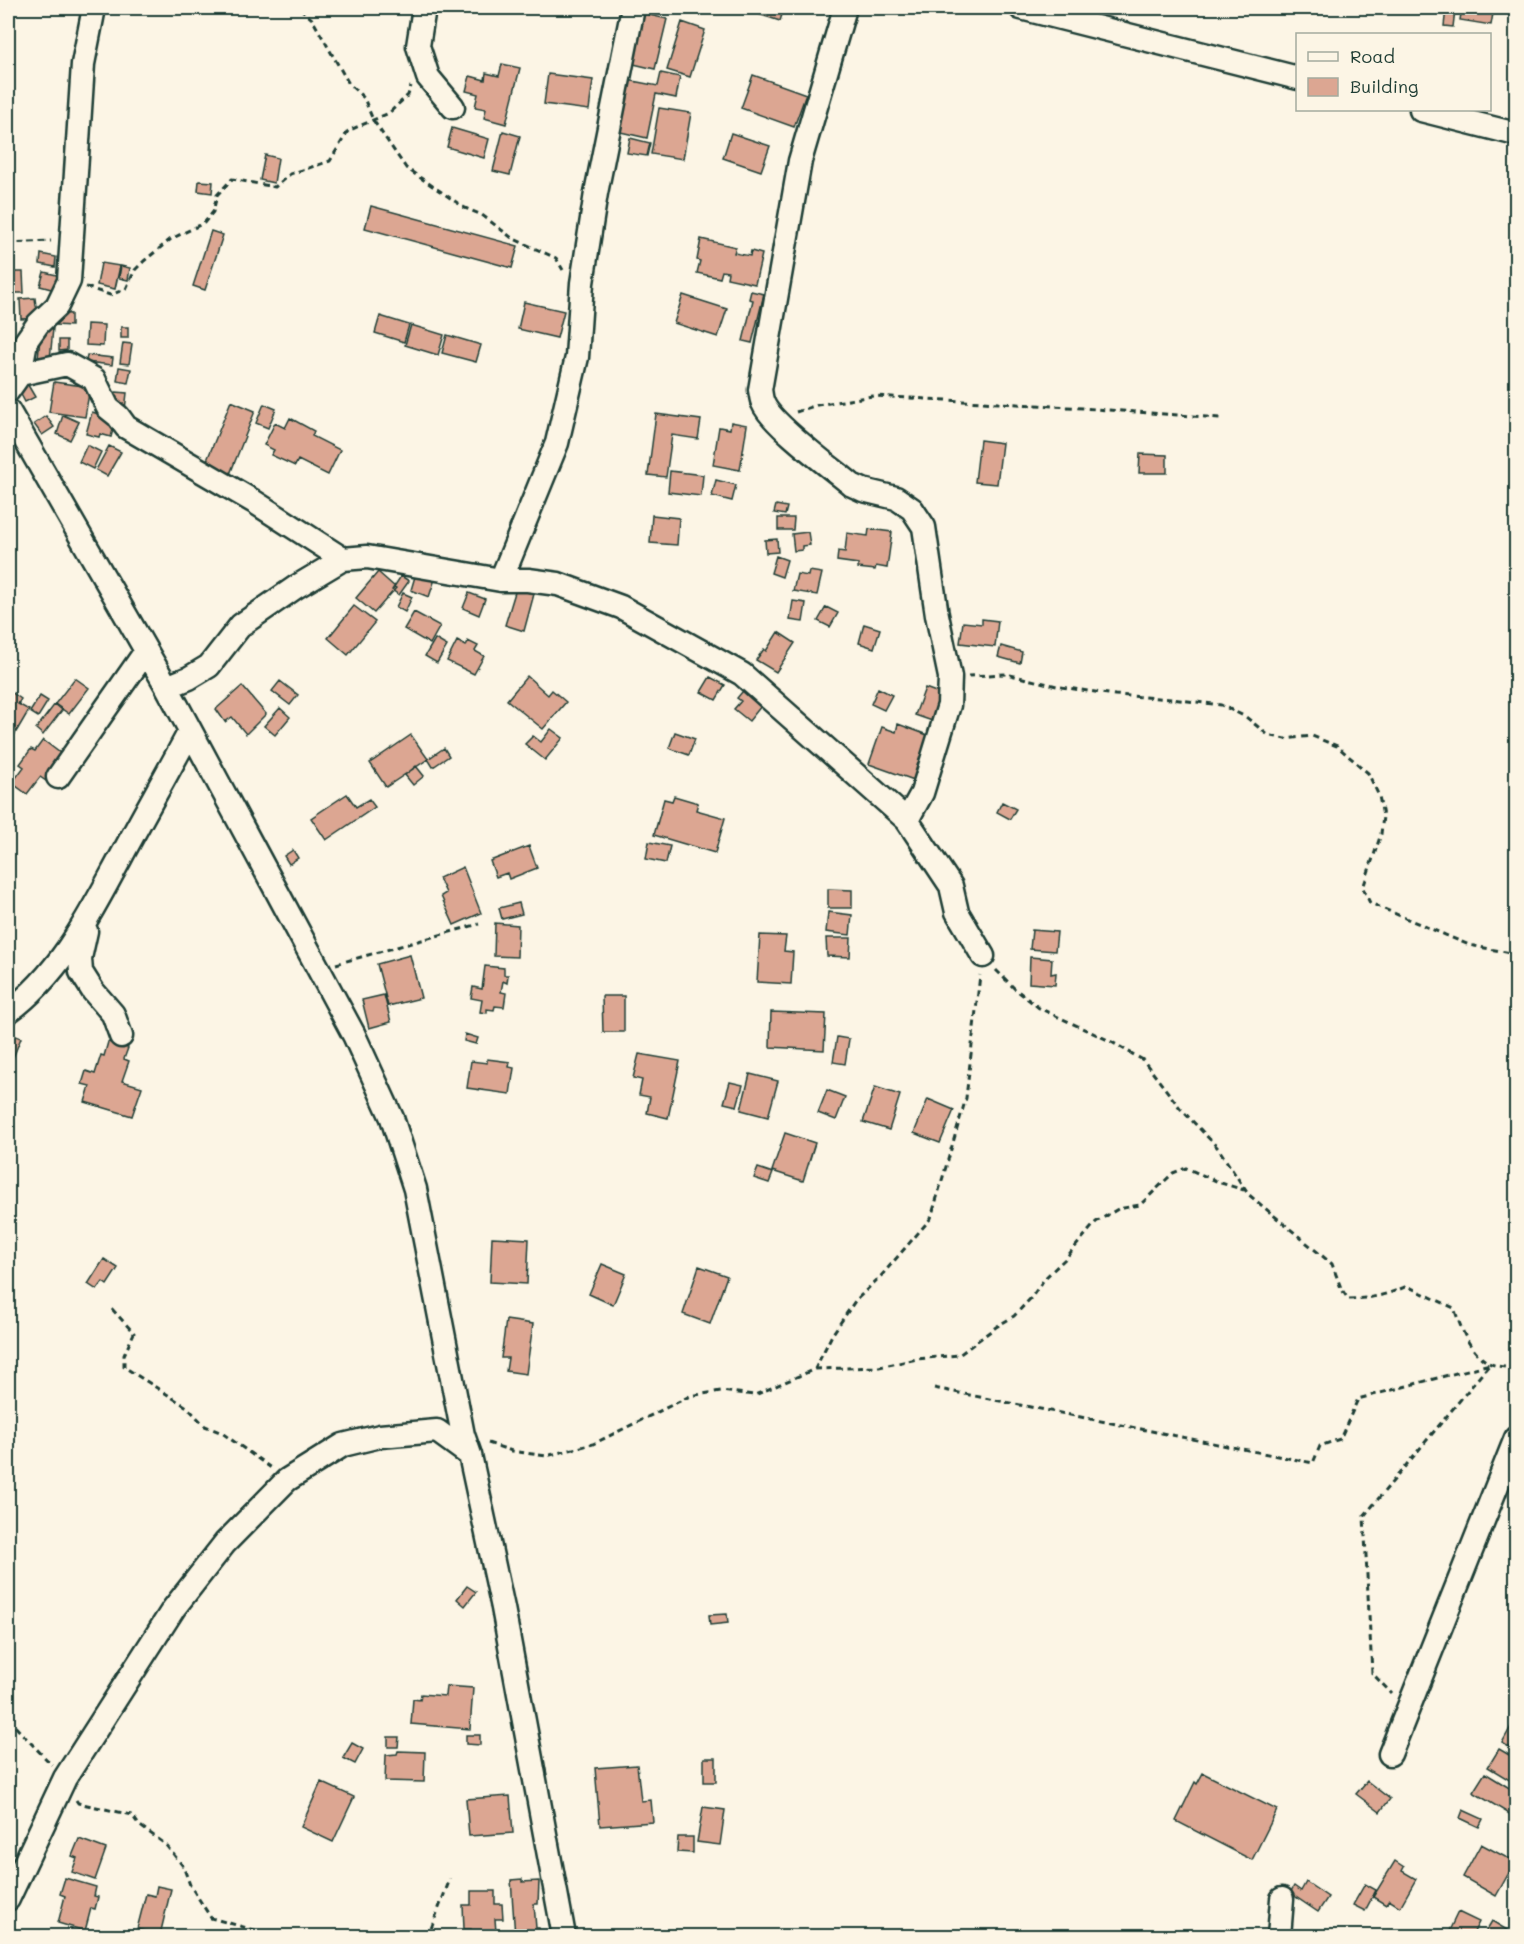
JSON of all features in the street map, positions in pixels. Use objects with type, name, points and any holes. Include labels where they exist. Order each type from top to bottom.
[{"type":"street","points":[[14,382],[26,340],[38,324],[57,306],[69,281],[83,64],[94,8]]},
{"type":"street","points":[[424,8],[418,46],[429,77],[453,107]]},
{"type":"street","points":[[501,580],[557,443],[577,357],[582,284],[596,193],[633,8]]},
{"type":"street","points":[[845,8],[800,161],[760,390],[763,404],[775,420],[852,485],[896,498],[912,508],[924,526],[937,615],[950,677],[949,705],[922,793],[907,820]]},
{"type":"street","points":[[1021,8],[1296,77]]},
{"type":"street","points":[[1425,111],[1516,134]]},
{"type":"street","points":[[14,382],[67,364],[94,379],[108,408],[126,427],[253,501],[343,559]]},
{"type":"street","points":[[8,410],[167,687],[354,1035],[392,1118],[415,1189],[466,1445],[503,1608],[564,1936]]},
{"type":"street","points":[[167,687],[209,666],[241,625],[296,586],[343,559],[367,557],[501,580],[528,580],[558,584],[621,608],[742,674],[907,820],[951,886],[957,912],[983,956]]},
{"type":"street","points":[[58,777],[146,651]]},
{"type":"street","points":[[8,1012],[46,979],[66,953],[89,916],[190,731]]},
{"type":"street","points":[[89,916],[80,958],[81,972],[93,991],[113,1014],[121,1036]]},
{"type":"street","points":[[8,1899],[65,1778],[174,1608],[225,1543],[286,1480],[343,1444],[380,1436],[437,1431],[466,1445]]},
{"type":"street","points":[[1390,1754],[1516,1438]]},
{"type":"street","points":[[1279,1936],[1282,1899]]},
{"type":"path","points":[[300,8],[312,19],[349,84],[364,99],[373,120],[406,168],[465,208],[482,215],[512,238],[556,258],[562,269],[582,284]]},
{"type":"path","points":[[69,281],[110,296],[126,289],[135,270],[144,261],[171,239],[204,223],[213,212],[217,195],[232,179],[275,187],[290,174],[330,161],[348,131],[389,113],[408,95],[412,86]]},
{"type":"path","points":[[8,243],[71,241]]},
{"type":"path","points":[[775,420],[817,405],[873,396],[1220,418]]},
{"type":"path","points":[[950,677],[1006,674],[1061,687],[1115,695],[1221,705],[1246,717],[1268,735],[1285,739],[1312,736],[1337,746],[1368,773],[1379,796],[1383,816],[1381,834],[1363,888],[1370,903],[1469,945],[1516,954]]},
{"type":"path","points":[[317,969],[479,924]]},
{"type":"path","points":[[983,956],[1014,988],[1039,1008],[1110,1041],[1143,1060],[1180,1108],[1218,1148],[1246,1190],[1332,1264],[1348,1299],[1367,1299],[1387,1295],[1407,1286],[1454,1308],[1461,1330],[1478,1354],[1490,1364]]},
{"type":"path","points":[[815,1370],[832,1335],[855,1301],[881,1276],[931,1218],[966,1098],[983,956]]},
{"type":"path","points":[[466,1445],[546,1456],[593,1444],[690,1396],[722,1391],[755,1395],[815,1370],[879,1366],[959,1355],[1014,1316],[1096,1222],[1118,1209],[1140,1205],[1173,1173],[1186,1168],[1221,1183],[1246,1190]]},
{"type":"path","points":[[112,1309],[134,1333],[124,1355],[124,1367],[187,1407],[205,1426],[222,1432],[286,1480]]},
{"type":"path","points":[[1407,1711],[1372,1673],[1364,1516],[1490,1364]]},
{"type":"path","points":[[934,1388],[1313,1463],[1320,1446],[1340,1439],[1358,1399],[1490,1364],[1516,1368]]},
{"type":"path","points":[[8,1719],[65,1778],[78,1803],[132,1815],[140,1825],[165,1844],[183,1866],[190,1885],[211,1918],[276,1936]]},
{"type":"path","points":[[425,1936],[429,1934],[450,1879]]},
{"type":"building","points":[[747,8],[784,8],[780,21],[746,10]]},
{"type":"building","points":[[1462,8],[1494,8],[1491,25],[1460,20]]},
{"type":"building","points":[[1446,9],[1455,10],[1453,27],[1444,26]]},
{"type":"building","points":[[637,12],[667,19],[655,69],[625,62]]},
{"type":"building","points":[[682,22],[705,30],[690,77],[667,70]]},
{"type":"building","points":[[502,64],[520,68],[506,124],[484,118],[486,109],[475,107],[478,94],[466,91],[470,76],[485,80],[486,73],[499,76]]},
{"type":"building","points":[[661,73],[680,77],[676,98],[656,94],[647,138],[616,131],[627,80],[658,86]]},
{"type":"building","points":[[548,74],[593,80],[589,110],[544,104]]},
{"type":"building","points":[[753,75],[806,94],[794,127],[741,108]]},
{"type":"building","points":[[659,108],[691,113],[683,159],[651,154]]},
{"type":"building","points":[[452,128],[489,139],[484,158],[447,147]]},
{"type":"building","points":[[503,131],[520,136],[510,175],[493,171]]},
{"type":"building","points":[[731,133],[770,146],[761,171],[723,158]]},
{"type":"building","points":[[630,138],[650,143],[647,156],[627,153]]},
{"type":"building","points":[[265,155],[278,158],[274,183],[260,180]]},
{"type":"building","points":[[199,181],[213,182],[212,193],[198,191]]},
{"type":"building","points":[[371,206],[518,246],[512,268],[365,228]]},
{"type":"building","points":[[211,231],[223,235],[205,290],[193,286]]},
{"type":"building","points":[[701,239],[736,247],[734,253],[750,256],[751,251],[762,254],[755,284],[727,278],[728,272],[722,271],[720,278],[697,273]]},
{"type":"building","points":[[41,254],[56,257],[55,267],[40,264]]},
{"type":"building","points":[[101,263],[120,266],[115,289],[97,285]]},
{"type":"building","points":[[121,266],[130,268],[128,280],[119,278]]},
{"type":"building","points":[[8,272],[23,272],[24,293],[8,293]]},
{"type":"building","points":[[44,272],[61,276],[55,290],[40,286]]},
{"type":"building","points":[[751,291],[764,294],[752,343],[743,341],[753,300],[749,299]]},
{"type":"building","points":[[683,295],[727,309],[718,337],[674,323]]},
{"type":"building","points":[[35,298],[36,306],[39,306],[40,318],[21,319],[20,299]]},
{"type":"building","points":[[524,302],[564,311],[557,338],[518,329]]},
{"type":"building","points":[[57,313],[71,314],[71,326],[56,325]]},
{"type":"building","points":[[380,316],[409,325],[404,342],[375,333]]},
{"type":"building","points":[[87,324],[104,325],[103,346],[86,345]]},
{"type":"building","points":[[411,325],[444,335],[438,355],[405,345]]},
{"type":"building","points":[[41,327],[53,328],[50,360],[38,359]]},
{"type":"building","points":[[121,327],[128,327],[128,338],[121,338]]},
{"type":"building","points":[[447,335],[481,345],[476,362],[442,353]]},
{"type":"building","points":[[59,340],[67,340],[67,350],[59,351]]},
{"type":"building","points":[[123,343],[132,344],[129,364],[120,363]]},
{"type":"building","points":[[87,355],[113,358],[112,365],[86,362]]},
{"type":"building","points":[[119,367],[131,369],[128,383],[117,381]]},
{"type":"building","points":[[25,380],[35,397],[25,402],[16,385]]},
{"type":"building","points":[[54,382],[90,387],[85,417],[49,412]]},
{"type":"building","points":[[116,392],[127,393],[125,410],[114,409]]},
{"type":"building","points":[[231,401],[255,411],[230,474],[205,465]]},
{"type":"building","points":[[264,404],[276,409],[268,428],[256,423]]},
{"type":"building","points":[[92,412],[116,419],[111,437],[86,434]]},
{"type":"building","points":[[656,414],[701,420],[698,439],[672,435],[666,477],[648,475]]},
{"type":"building","points":[[63,415],[79,422],[70,440],[57,434]]},
{"type":"building","points":[[46,416],[54,427],[42,435],[34,424]]},
{"type":"building","points":[[290,418],[314,431],[312,436],[340,450],[328,475],[298,460],[295,466],[271,455],[274,450],[264,445],[275,423],[285,428]]},
{"type":"building","points":[[731,422],[747,425],[740,470],[713,465],[719,427],[730,429]]},
{"type":"building","points":[[980,440],[1002,443],[997,484],[975,482]]},
{"type":"building","points":[[87,445],[101,452],[93,469],[79,462]]},
{"type":"building","points":[[109,446],[121,452],[107,476],[96,470]]},
{"type":"building","points":[[1140,454],[1167,455],[1167,473],[1139,473]]},
{"type":"building","points":[[670,471],[703,475],[701,496],[668,492]]},
{"type":"building","points":[[716,480],[736,485],[732,501],[712,496]]},
{"type":"building","points":[[776,505],[787,507],[785,515],[774,513]]},
{"type":"building","points":[[652,515],[679,518],[677,545],[650,543]]},
{"type":"building","points":[[778,518],[794,518],[793,530],[778,530]]},
{"type":"building","points":[[869,529],[892,532],[887,568],[876,566],[875,570],[858,568],[858,564],[837,561],[838,551],[845,552],[847,533],[868,536]]},
{"type":"building","points":[[808,532],[810,545],[802,546],[802,550],[794,551],[792,534]]},
{"type":"building","points":[[777,539],[778,552],[766,553],[765,540]]},
{"type":"building","points":[[776,556],[787,560],[782,577],[771,573]]},
{"type":"building","points":[[809,571],[822,573],[817,595],[793,591],[797,574],[808,576]]},
{"type":"building","points":[[378,572],[396,588],[374,613],[356,598]]},
{"type":"building","points":[[416,573],[435,579],[429,597],[411,590]]},
{"type":"building","points":[[401,576],[409,581],[399,595],[392,590]]},
{"type":"building","points":[[516,589],[534,594],[524,631],[505,625]]},
{"type":"building","points":[[403,593],[412,597],[405,612],[396,607]]},
{"type":"building","points":[[403,593],[412,597],[405,612],[396,607]]},
{"type":"building","points":[[469,593],[485,599],[479,615],[463,608]]},
{"type":"building","points":[[793,601],[806,603],[803,622],[790,620]]},
{"type":"building","points":[[354,606],[375,622],[348,655],[328,638]]},
{"type":"building","points":[[826,607],[838,613],[830,627],[818,621]]},
{"type":"building","points":[[414,612],[440,626],[430,644],[404,629]]},
{"type":"building","points":[[982,619],[998,621],[995,647],[960,643],[963,622],[982,624]]},
{"type":"building","points":[[864,624],[880,629],[874,648],[859,643]]},
{"type":"building","points":[[778,632],[795,643],[776,672],[756,660],[764,649],[766,651]]},
{"type":"building","points":[[435,639],[447,646],[437,663],[425,656]]},
{"type":"building","points":[[457,641],[466,646],[468,641],[478,646],[475,651],[484,656],[474,674],[447,661]]},
{"type":"building","points":[[1001,646],[1022,652],[1020,663],[998,657]]},
{"type":"building","points":[[527,676],[548,695],[552,690],[566,702],[543,729],[507,700]]},
{"type":"building","points":[[710,677],[725,685],[716,700],[701,692]]},
{"type":"building","points":[[75,678],[89,688],[69,714],[55,704]]},
{"type":"building","points":[[280,681],[298,695],[290,705],[272,691]]},
{"type":"building","points":[[242,686],[266,714],[246,734],[232,717],[225,722],[216,709]]},
{"type":"building","points":[[747,686],[766,700],[749,721],[734,709],[741,701],[737,698]]},
{"type":"building","points":[[878,688],[892,695],[884,710],[871,704]]},
{"type":"building","points":[[925,688],[947,696],[938,723],[915,715]]},
{"type":"building","points":[[11,692],[21,699],[18,704],[29,710],[9,744],[8,697]]},
{"type":"building","points":[[40,696],[48,701],[38,717],[30,712]]},
{"type":"building","points":[[55,704],[62,710],[43,735],[36,729]]},
{"type":"building","points":[[280,708],[290,717],[275,735],[264,726]]},
{"type":"building","points":[[898,724],[930,736],[914,780],[869,764],[882,727],[896,732]]},
{"type":"building","points":[[551,729],[563,738],[545,760],[525,744],[533,736],[541,742]]},
{"type":"building","points":[[675,732],[695,739],[689,755],[669,748]]},
{"type":"building","points":[[411,735],[428,759],[386,787],[370,763]]},
{"type":"building","points":[[43,740],[64,756],[46,781],[40,777],[27,794],[12,783],[24,767],[20,764],[31,749],[35,751]]},
{"type":"building","points":[[444,748],[449,756],[433,767],[428,759]]},
{"type":"building","points":[[416,766],[424,776],[413,785],[405,775]]},
{"type":"building","points":[[347,794],[356,807],[369,799],[375,807],[326,840],[311,818]]},
{"type":"building","points":[[674,796],[698,803],[696,810],[725,818],[715,853],[654,835],[664,799],[672,801]]},
{"type":"building","points":[[1002,802],[1016,809],[1010,819],[997,812]]},
{"type":"building","points":[[649,842],[670,846],[666,863],[646,859]]},
{"type":"building","points":[[529,846],[537,868],[509,879],[507,873],[496,877],[490,861]]},
{"type":"building","points":[[293,850],[298,858],[289,864],[284,856]]},
{"type":"building","points":[[463,867],[481,913],[454,925],[441,896],[446,893],[439,878]]},
{"type":"building","points":[[828,889],[852,890],[852,908],[828,908]]},
{"type":"building","points":[[519,903],[522,914],[502,919],[499,908]]},
{"type":"building","points":[[828,912],[852,915],[850,935],[826,932]]},
{"type":"building","points":[[495,923],[518,925],[517,957],[494,956]]},
{"type":"building","points":[[1032,930],[1057,932],[1055,951],[1030,949]]},
{"type":"building","points":[[760,935],[786,936],[784,951],[793,952],[791,984],[757,982]]},
{"type":"building","points":[[826,938],[851,938],[850,957],[827,956]]},
{"type":"building","points":[[410,955],[421,998],[388,1006],[377,964]]},
{"type":"building","points":[[1030,957],[1052,959],[1051,974],[1056,973],[1055,985],[1029,983]]},
{"type":"building","points":[[485,966],[504,968],[504,975],[508,975],[507,983],[503,981],[501,992],[506,993],[504,1007],[495,1006],[494,1010],[487,1009],[487,1013],[480,1012],[482,1000],[471,998],[473,987],[482,989]]},
{"type":"building","points":[[384,995],[391,1022],[369,1028],[362,1000]]},
{"type":"building","points":[[602,996],[624,996],[624,1032],[603,1032]]},
{"type":"building","points":[[771,1012],[826,1014],[824,1050],[770,1047]]},
{"type":"building","points":[[8,1033],[21,1038],[8,1070]]},
{"type":"building","points":[[465,1034],[478,1038],[476,1044],[464,1041]]},
{"type":"building","points":[[837,1037],[849,1039],[845,1064],[833,1062]]},
{"type":"building","points":[[108,1042],[128,1048],[124,1059],[129,1061],[122,1081],[142,1087],[132,1116],[85,1102],[90,1086],[82,1084],[86,1071],[95,1074]]},
{"type":"building","points":[[639,1054],[680,1061],[668,1118],[647,1113],[650,1097],[639,1095],[642,1080],[633,1078]]},
{"type":"building","points":[[487,1059],[510,1062],[509,1067],[514,1068],[510,1094],[467,1088],[471,1061],[487,1063]]},
{"type":"building","points":[[750,1074],[778,1081],[768,1117],[741,1110]]},
{"type":"building","points":[[730,1082],[743,1085],[737,1106],[724,1103]]},
{"type":"building","points":[[875,1087],[900,1095],[889,1130],[863,1122]]},
{"type":"building","points":[[827,1090],[845,1097],[836,1120],[818,1113]]},
{"type":"building","points":[[928,1099],[954,1110],[940,1143],[914,1133]]},
{"type":"building","points":[[785,1133],[815,1143],[803,1181],[772,1171]]},
{"type":"building","points":[[758,1168],[773,1173],[769,1183],[754,1178]]},
{"type":"building","points":[[492,1237],[529,1239],[527,1284],[490,1282]]},
{"type":"building","points":[[104,1259],[118,1268],[107,1285],[103,1282],[97,1290],[88,1284]]},
{"type":"building","points":[[602,1264],[626,1274],[613,1305],[589,1294]]},
{"type":"building","points":[[699,1266],[727,1276],[710,1324],[683,1314]]},
{"type":"building","points":[[506,1320],[533,1324],[526,1374],[506,1371],[508,1358],[501,1358]]},
{"type":"building","points":[[467,1586],[476,1592],[465,1606],[457,1599]]},
{"type":"building","points":[[727,1614],[728,1623],[710,1625],[709,1615]]},
{"type":"building","points":[[446,1686],[473,1688],[470,1729],[411,1724],[413,1699],[420,1700],[421,1694],[445,1696]]},
{"type":"building","points":[[1513,1723],[1516,1725],[1516,1751],[1502,1743]]},
{"type":"building","points":[[466,1735],[480,1735],[480,1745],[466,1744]]},
{"type":"building","points":[[388,1737],[399,1737],[398,1747],[388,1747]]},
{"type":"building","points":[[352,1743],[363,1749],[355,1764],[343,1758]]},
{"type":"building","points":[[1499,1749],[1516,1759],[1516,1784],[1488,1767]]},
{"type":"building","points":[[398,1751],[425,1752],[424,1782],[385,1781],[386,1755],[397,1754]]},
{"type":"building","points":[[704,1758],[716,1758],[716,1782],[704,1782]]},
{"type":"building","points":[[637,1765],[641,1801],[651,1800],[653,1822],[600,1826],[595,1768]]},
{"type":"building","points":[[1203,1773],[1277,1810],[1252,1860],[1176,1821],[1195,1782],[1197,1784]]},
{"type":"building","points":[[1485,1773],[1516,1792],[1516,1818],[1473,1792]]},
{"type":"building","points":[[1367,1781],[1390,1799],[1380,1812],[1356,1794]]},
{"type":"building","points":[[321,1782],[354,1797],[333,1842],[301,1827]]},
{"type":"building","points":[[510,1796],[513,1833],[469,1836],[466,1799]]},
{"type":"building","points":[[703,1807],[725,1810],[720,1845],[697,1842]]},
{"type":"building","points":[[1463,1810],[1483,1819],[1479,1827],[1460,1818]]},
{"type":"building","points":[[678,1837],[693,1837],[693,1853],[677,1852]]},
{"type":"building","points":[[79,1839],[106,1849],[95,1880],[72,1872],[77,1858],[72,1856]]},
{"type":"building","points":[[1481,1844],[1515,1862],[1496,1896],[1463,1877]]},
{"type":"building","points":[[1395,1861],[1404,1867],[1402,1871],[1416,1879],[1400,1907],[1389,1900],[1386,1905],[1373,1897]]},
{"type":"building","points":[[65,1878],[96,1887],[94,1896],[98,1897],[95,1909],[91,1908],[85,1931],[58,1923],[65,1896],[60,1894]]},
{"type":"building","points":[[522,1879],[522,1882],[539,1881],[538,1904],[534,1904],[536,1928],[539,1928],[540,1936],[515,1936],[511,1880]]},
{"type":"building","points":[[1306,1882],[1328,1897],[1318,1912],[1290,1893],[1294,1886],[1301,1891]]},
{"type":"building","points":[[1365,1884],[1376,1890],[1365,1911],[1353,1905]]},
{"type":"building","points":[[157,1886],[171,1889],[160,1935],[137,1929],[146,1894],[155,1896]]},
{"type":"building","points":[[471,1891],[495,1891],[495,1904],[502,1904],[503,1919],[495,1919],[496,1932],[500,1932],[500,1936],[471,1936],[471,1929],[464,1929],[463,1905],[471,1905]]},
{"type":"building","points":[[1458,1912],[1479,1922],[1472,1936],[1447,1935]]},
{"type":"building","points":[[1492,1921],[1507,1930],[1504,1936],[1483,1936]]}]
